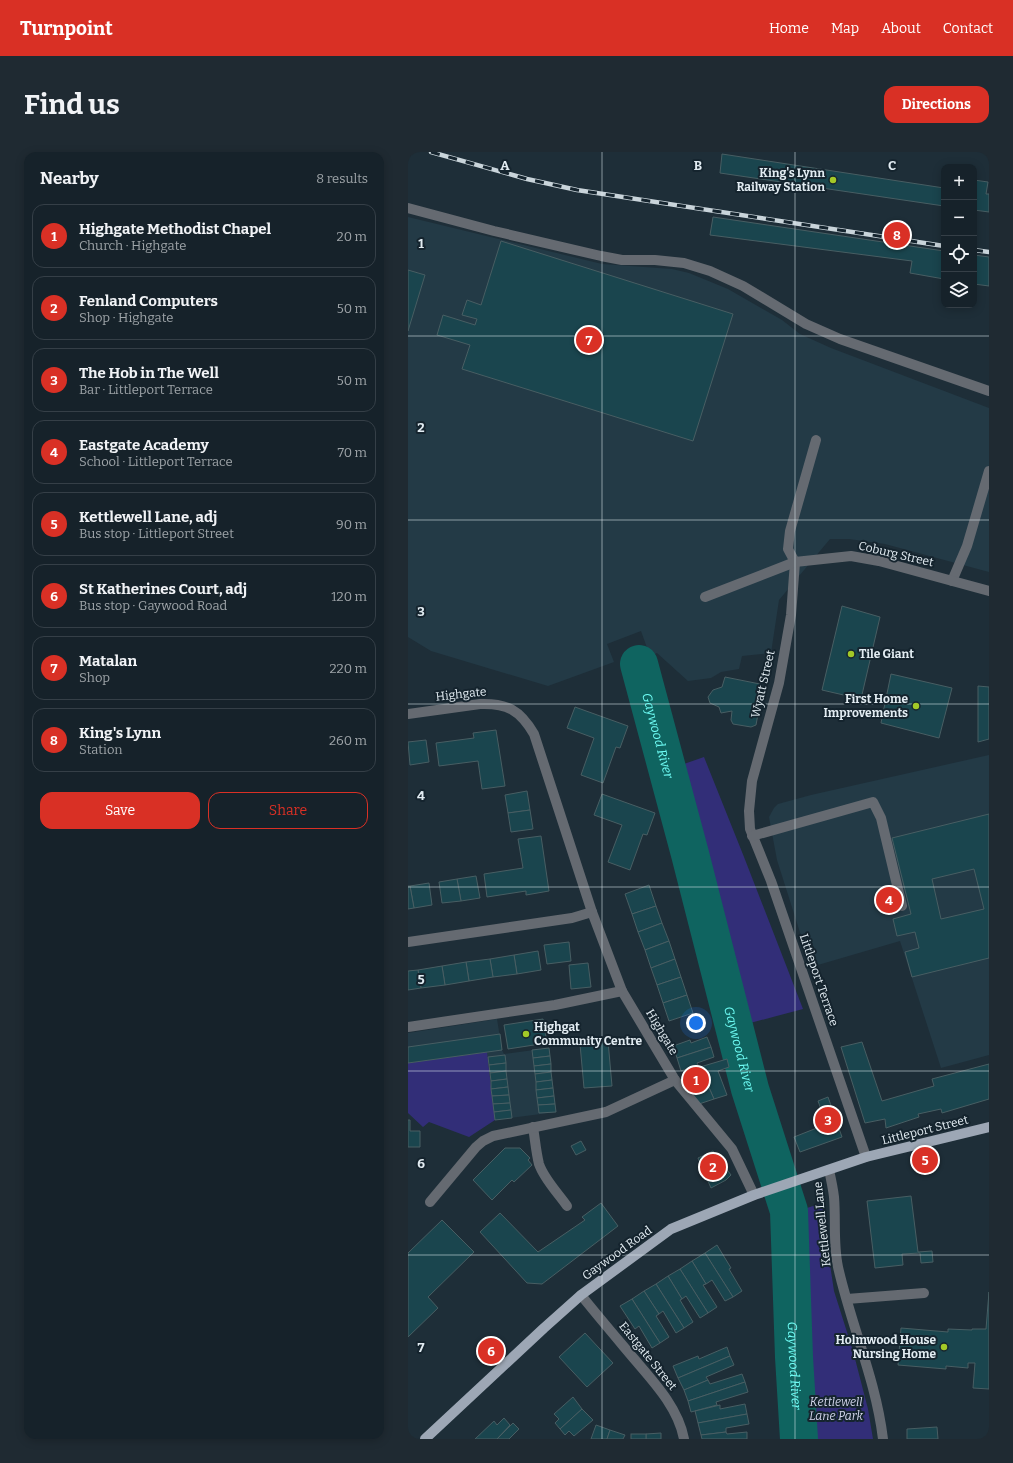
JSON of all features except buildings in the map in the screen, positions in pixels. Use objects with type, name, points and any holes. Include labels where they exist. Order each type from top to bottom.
[{"type":"main road","name":"Littleport Street","points":[[866,1157],[989,1128]]},
{"type":"main road","name":"Gaywood Road","points":[[425,1439],[581,1295],[671,1229],[754,1195],[866,1157]]},
{"type":"street","points":[[408,208],[494,231],[601,256],[622,260],[655,260],[684,263],[710,271],[743,286],[806,324],[840,339],[989,391]]},
{"type":"street","points":[[796,562],[788,549],[790,531],[816,440]]},
{"type":"street","points":[[952,581],[967,546],[989,471]]},
{"type":"street","name":"Coburg Street","points":[[705,597],[796,562],[851,556],[989,591]]},
{"type":"street","name":"Wyatt Street","points":[[749,811],[752,782],[778,683],[791,615],[796,562]]},
{"type":"street","name":"Highgate","points":[[408,714],[480,704],[492,704],[507,707],[518,712],[527,723],[534,734],[592,912],[622,990],[675,1080],[732,1149],[754,1195]]},
{"type":"street","points":[[752,836],[872,802],[881,818],[902,906]]},
{"type":"street","name":"Littleport Terrace","points":[[749,811],[752,836],[771,881],[866,1157]]},
{"type":"street","points":[[408,942],[572,918],[592,912]]},
{"type":"street","points":[[408,1027],[554,1005],[622,990]]},
{"type":"street","points":[[430,1202],[483,1141],[492,1136],[503,1132],[606,1112],[675,1080]]},
{"type":"street","points":[[533,1127],[536,1152],[540,1166],[546,1177],[568,1206]]},
{"type":"street","name":"Kettlewell Lane","points":[[829,1170],[834,1195],[834,1237],[838,1266],[870,1376],[883,1439]]},
{"type":"street","points":[[847,1299],[924,1293]]},
{"type":"street","name":"Eastgate Street","points":[[581,1295],[649,1376],[669,1403],[682,1427],[684,1439]]},
{"type":"shaded area","points":[[408,217],[602,264],[672,269],[689,273],[728,289],[782,320],[800,334],[831,348],[989,408],[989,572],[885,544],[849,539],[830,539],[779,600],[771,653],[742,656],[739,669],[721,672],[711,678],[688,681],[657,653],[650,656],[641,631],[607,644],[614,662],[548,686],[431,651],[408,637]]},
{"type":"shaded area","points":[[989,755],[989,1055],[941,1068],[900,941],[811,967],[777,860],[769,817],[778,804],[811,795]]},
{"type":"shaded area","points":[[497,1019],[504,1054],[549,1048],[556,1112],[495,1120],[488,1057],[408,1063],[408,1033]]},
{"type":"green space","points":[[704,757],[803,1009],[724,1030],[691,874],[661,772]]},
{"type":"green space","points":[[487,1052],[495,1120],[469,1137],[429,1122],[423,1127],[408,1113],[408,1063]]},
{"type":"green space","name":"Kettlewell Lane Park","points":[[825,1202],[826,1238],[834,1291],[853,1351],[868,1409],[873,1439],[808,1439],[802,1358],[798,1211]]},
{"type":"waterway","name":"Gaywood River","points":[[639,664],[690,854],[750,1089],[789,1211],[794,1357],[799,1439]]},
{"type":"railway","points":[[431,152],[527,179],[577,190],[941,246]]},
{"type":"railway","points":[[977,250],[989,252]]},
{"type":"place","name":"King's Lynn Railway Station","points":[[833,180]]},
{"type":"place","name":"King's Lynn","points":[[897,235]]},
{"type":"place","name":"Matalan","points":[[589,340]]},
{"type":"place","name":"Tile Giant","points":[[851,654]]},
{"type":"place","name":"First Home Improvements","points":[[916,706]]},
{"type":"place","name":"Eastgate Academy","points":[[889,900]]},
{"type":"place","name":"Highgat Community Centre","points":[[526,1034]]},
{"type":"place","name":"Highgate Methodist Chapel","points":[[696,1080]]},
{"type":"place","name":"The Hob in The Well","points":[[828,1120]]},
{"type":"place","name":"Kettlewell Lane, adj","points":[[925,1160]]},
{"type":"place","name":"Fenland Computers","points":[[713,1167]]},
{"type":"place","name":"Holmwood House Nursing Home","points":[[944,1347]]},
{"type":"place","name":"St Katherines Court, adj","points":[[491,1351]]}]
